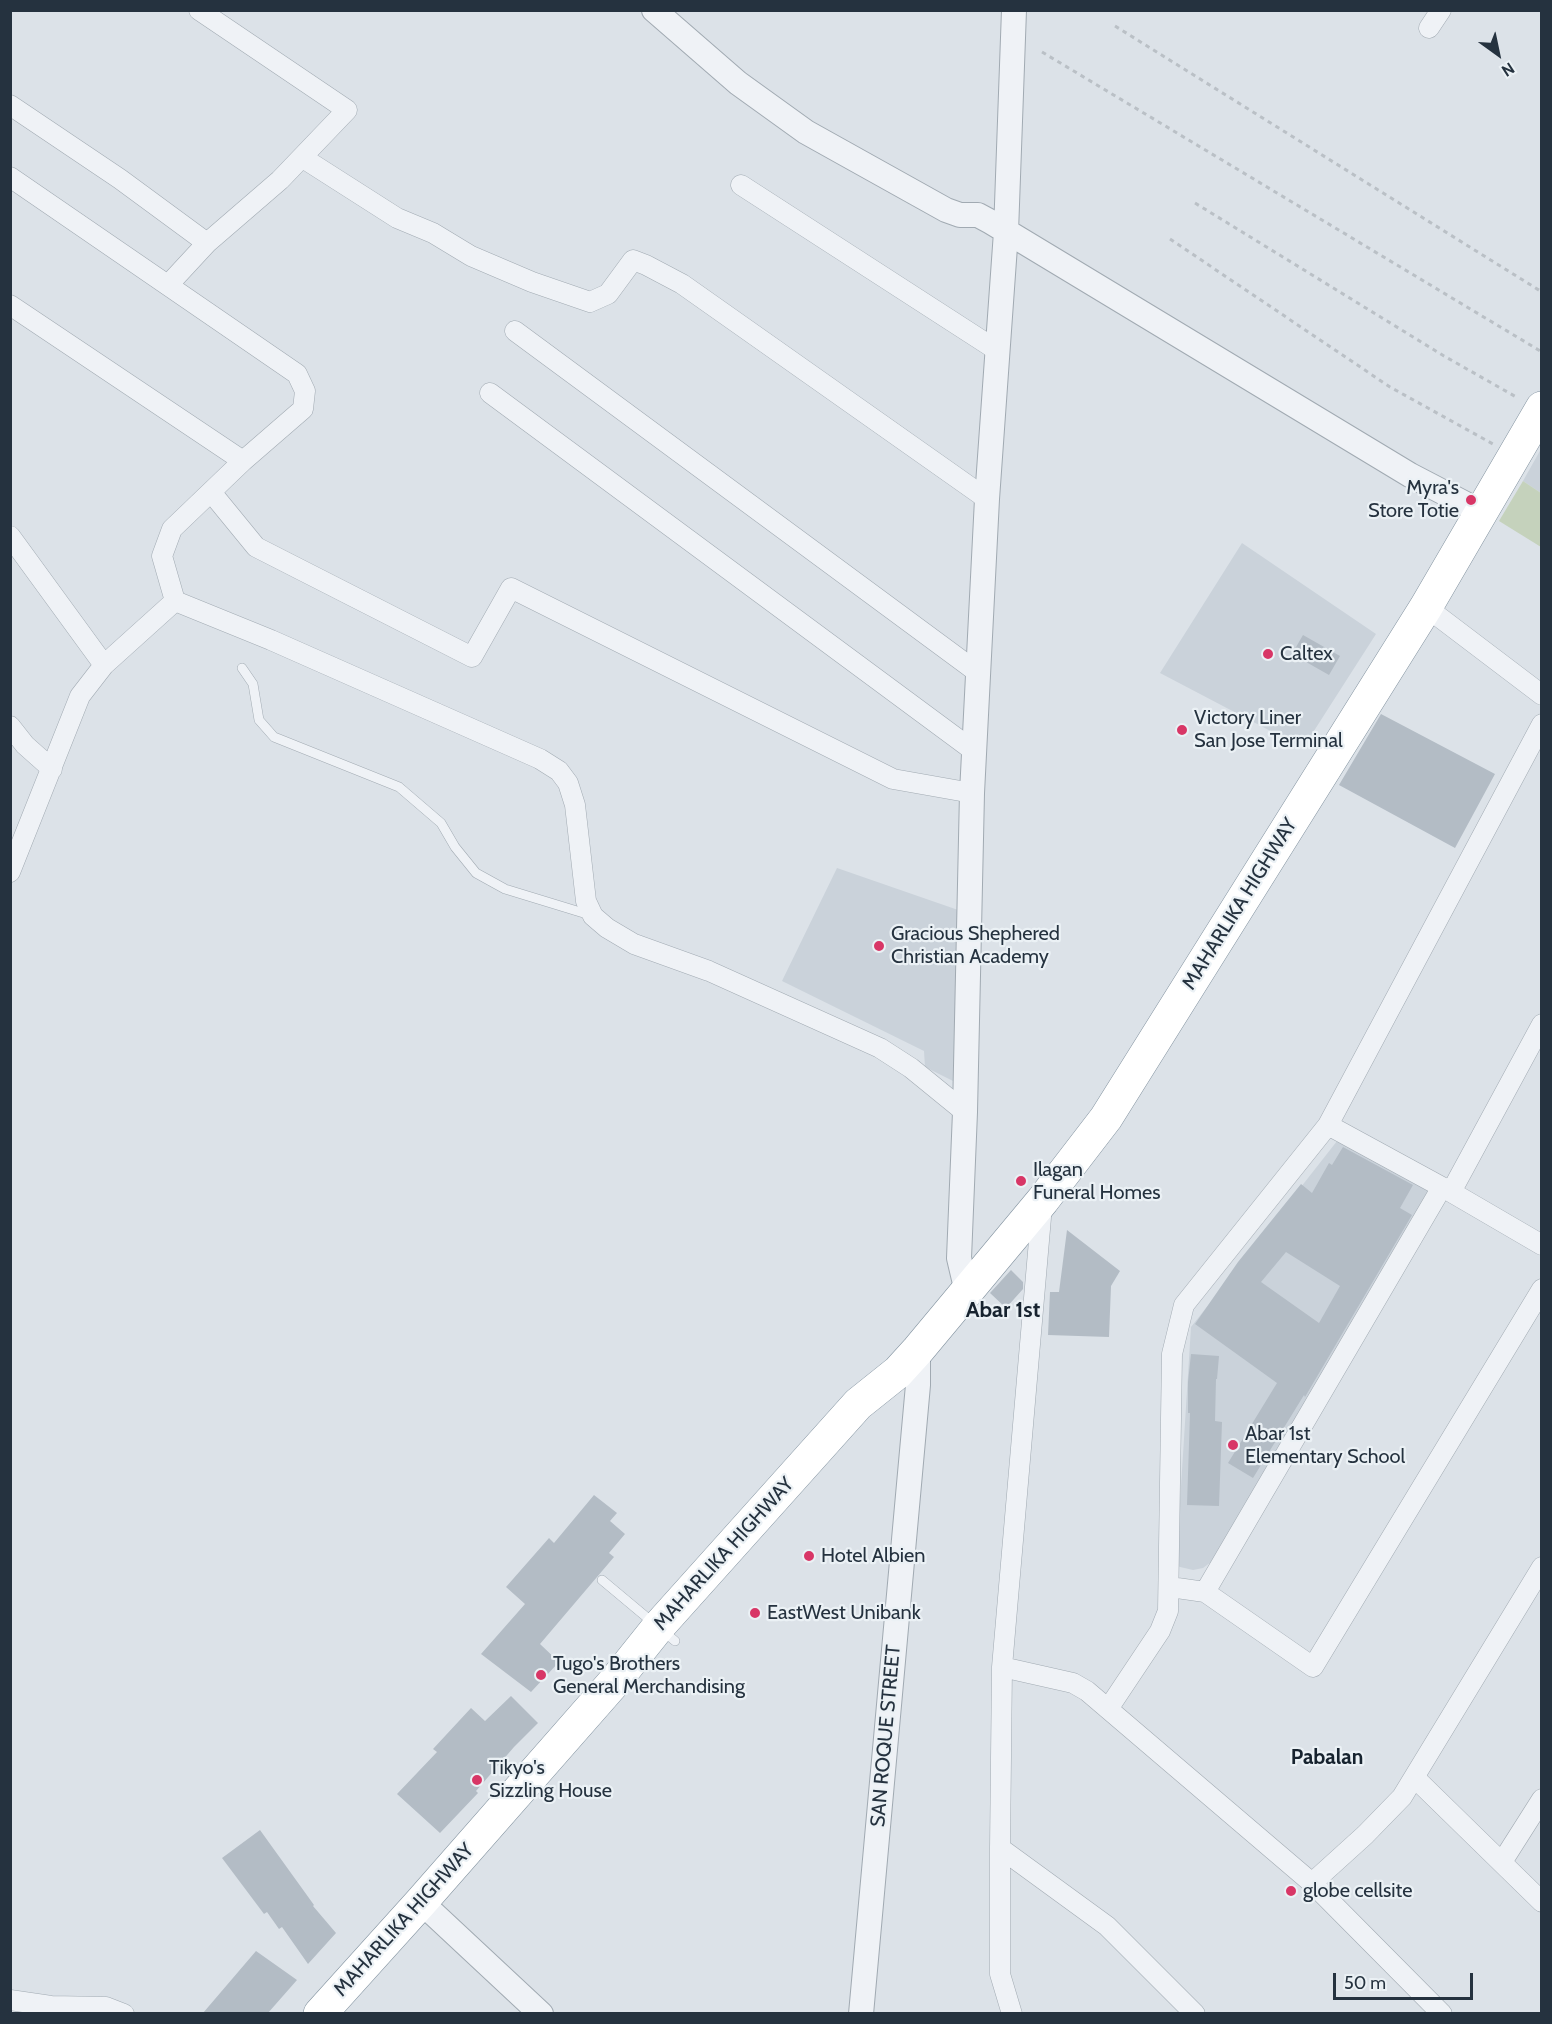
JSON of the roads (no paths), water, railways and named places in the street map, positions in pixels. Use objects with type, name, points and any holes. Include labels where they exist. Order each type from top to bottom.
[{"type":"highway","name":"MAHARLIKA HIGHWAY","points":[[337,2009],[667,1634],[867,1420],[908,1361],[1043,1200],[1106,1118],[1426,607],[1541,410]]},
{"type":"street","points":[[169,284],[207,243],[303,158],[347,110],[199,10]]},
{"type":"street","points":[[654,10],[769,108],[806,132],[946,210],[960,215],[978,215],[1410,474],[1481,512]]},
{"type":"street","points":[[967,1292],[959,1258],[965,1112],[972,793],[987,499],[1006,232],[1014,10]]},
{"type":"street","points":[[1429,28],[1441,10]]},
{"type":"street","points":[[10,105],[120,179],[207,243]]},
{"type":"street","points":[[303,158],[397,218],[433,233],[471,256],[532,282],[590,302],[608,294],[633,260],[646,266],[682,284],[987,499]]},
{"type":"street","points":[[10,177],[297,374],[305,391],[303,409],[243,461],[172,529],[162,556],[175,601]]},
{"type":"street","points":[[741,185],[998,351]]},
{"type":"street","points":[[10,304],[243,461]]},
{"type":"street","points":[[515,331],[977,672]]},
{"type":"street","points":[[490,393],[974,751]]},
{"type":"street","points":[[211,492],[256,546],[472,657],[511,588],[893,779],[972,793]]},
{"type":"street","points":[[10,536],[104,664]]},
{"type":"street","points":[[10,872],[80,696],[104,664],[175,601]]},
{"type":"street","points":[[175,601],[272,640],[540,759],[559,771],[567,783],[574,805],[586,901],[593,916],[606,928],[634,944],[709,971],[880,1048],[911,1068],[965,1112]]},
{"type":"street","points":[[1426,607],[1542,695]]},
{"type":"street","points":[[1108,1709],[1165,1622],[1168,1611],[1172,1354],[1184,1305],[1328,1125],[1542,724]]},
{"type":"street","points":[[10,726],[25,745],[52,769]]},
{"type":"street","points":[[1204,1593],[1447,1189],[1536,1048],[1542,1024]]},
{"type":"street","points":[[1328,1125],[1447,1189],[1542,1245]]},
{"type":"street","points":[[1012,2013],[1000,1974],[1002,1667],[1043,1200]]},
{"type":"street","points":[[1170,1587],[1204,1593],[1313,1667],[1542,1289]]},
{"type":"street","name":"SAN ROQUE STREET","points":[[861,2013],[918,1385],[908,1361]]},
{"type":"street","points":[[1312,1883],[1402,1797],[1542,1567]]},
{"type":"street","points":[[1002,1667],[1081,1686],[1312,1883],[1442,2013]]},
{"type":"street","points":[[1415,1778],[1542,1902]]},
{"type":"street","points":[[1502,1862],[1542,1799]]},
{"type":"street","points":[[1000,1848],[1107,1926],[1195,2013]]},
{"type":"street","points":[[427,1908],[541,2013]]},
{"type":"street","points":[[10,2000],[51,2006],[106,2007],[124,2013]]},
{"type":"lane","points":[[242,668],[253,684],[259,720],[274,737],[399,788],[441,823],[455,847],[476,873],[505,889],[593,916]]},
{"type":"lane","points":[[602,1580],[667,1634]]},
{"type":"place","name":"Myra's Store Totie","points":[[1471,500]]},
{"type":"place","name":"Caltex","points":[[1268,654]]},
{"type":"place","name":"Victory Liner San Jose Terminal","points":[[1182,730]]},
{"type":"place","name":"Gracious Shephered Christian Academy","points":[[879,946]]},
{"type":"place","name":"Ilagan Funeral Homes","points":[[1021,1181]]},
{"type":"place","name":"Abar 1st Elementary School","points":[[1233,1445]]},
{"type":"place","name":"Hotel Albien","points":[[809,1556]]},
{"type":"place","name":"EastWest Unibank","points":[[755,1613]]},
{"type":"place","name":"Tugo's Brothers General Merchandising","points":[[541,1675]]},
{"type":"place","name":"Tikyo's Sizzling House","points":[[477,1780]]},
{"type":"place","name":"globe cellsite","points":[[1291,1891]]},
{"type":"district","name":"Abar 1st","points":[[1003,1311]]},
{"type":"district","name":"Pabalan","points":[[1327,1758]]}]
